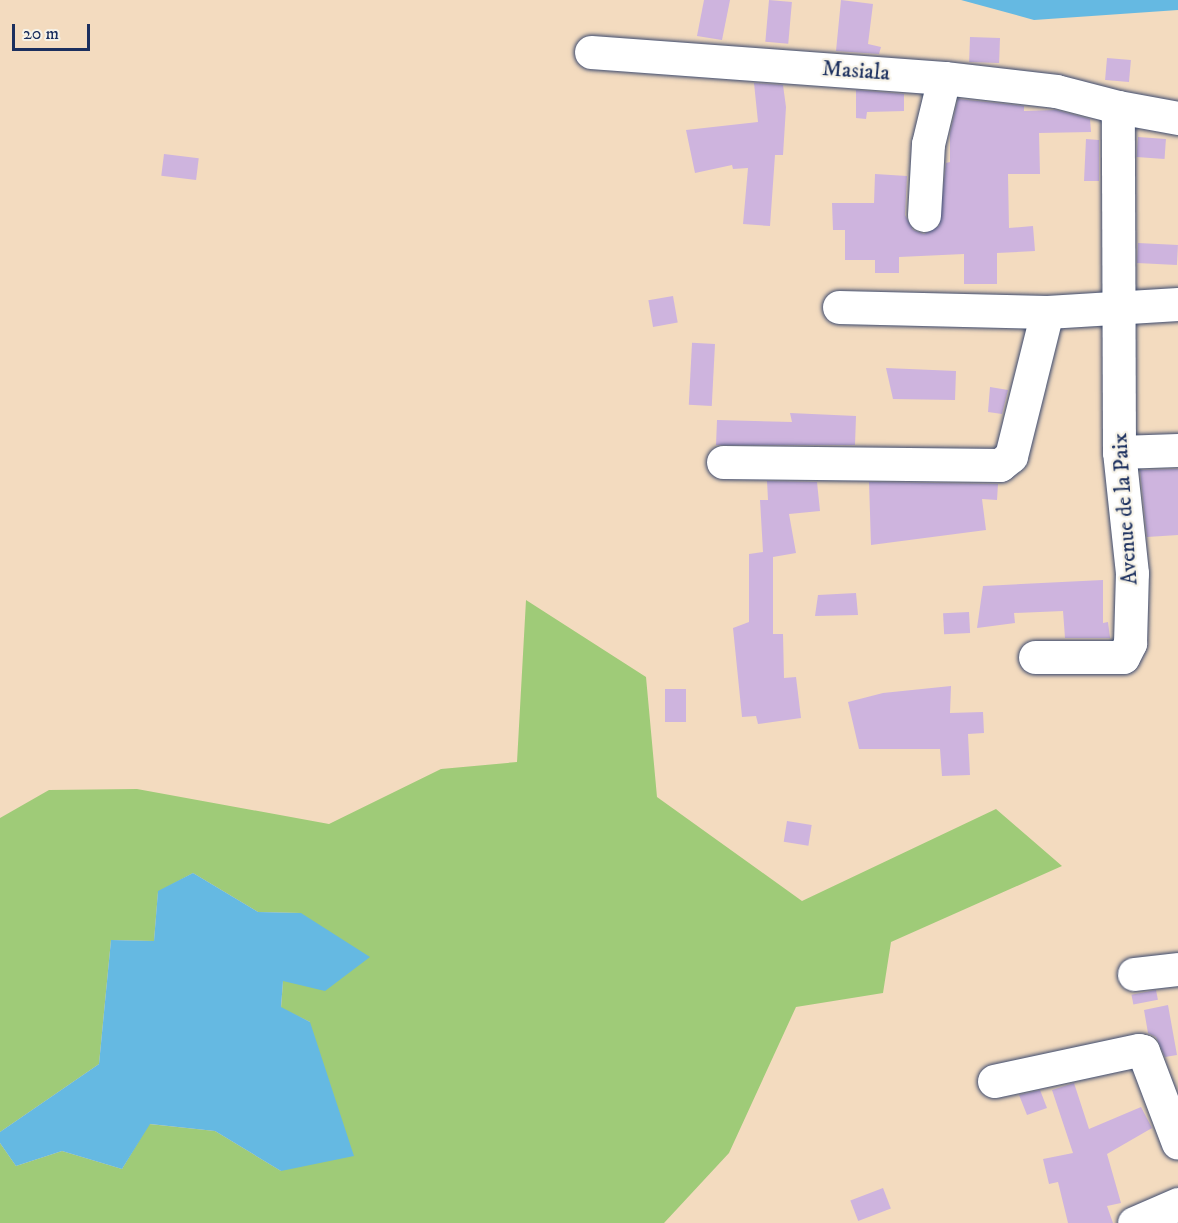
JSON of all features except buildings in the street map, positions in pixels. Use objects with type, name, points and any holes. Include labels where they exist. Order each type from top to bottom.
[{"type":"street","name":"Masiala","points":[[591,52],[944,78],[1056,91],[1118,107],[1178,117]]},
{"type":"street","points":[[924,215],[928,144],[944,78]]},
{"type":"street","name":"Avenue de la Paix","points":[[1035,657],[1123,657],[1130,643],[1132,573],[1119,452],[1116,306],[1118,107]]},
{"type":"street","points":[[839,307],[1047,312],[1178,304]]},
{"type":"street","points":[[723,462],[1000,465],[1011,456],[1047,312]]},
{"type":"street","points":[[1119,452],[1178,450]]},
{"type":"street","points":[[1134,974],[1178,969]]},
{"type":"street","points":[[994,1081],[1143,1051],[1178,1143]]},
{"type":"street","points":[[1134,1223],[1178,1204]]},
{"type":"green space","points":[[526,600],[646,677],[657,797],[802,901],[996,809],[1062,866],[891,942],[883,993],[796,1007],[729,1153],[664,1223],[0,1223],[0,1143],[16,1166],[62,1151],[122,1169],[149,1124],[215,1131],[281,1171],[310,1022],[281,1008],[283,981],[301,913],[258,912],[193,873],[158,892],[154,941],[111,940],[99,1064],[0,1132],[0,818],[49,790],[137,789],[329,824],[441,769],[517,762]]},
{"type":"water","points":[[961,0],[1178,0],[1178,10],[1034,20]]},
{"type":"water","points":[[193,873],[258,912],[301,913],[370,957],[325,991],[283,981],[281,1007],[310,1022],[354,1156],[281,1171],[215,1131],[150,1124],[122,1169],[62,1151],[16,1166],[0,1143],[0,1132],[99,1064],[111,940],[154,941],[158,891]]}]
